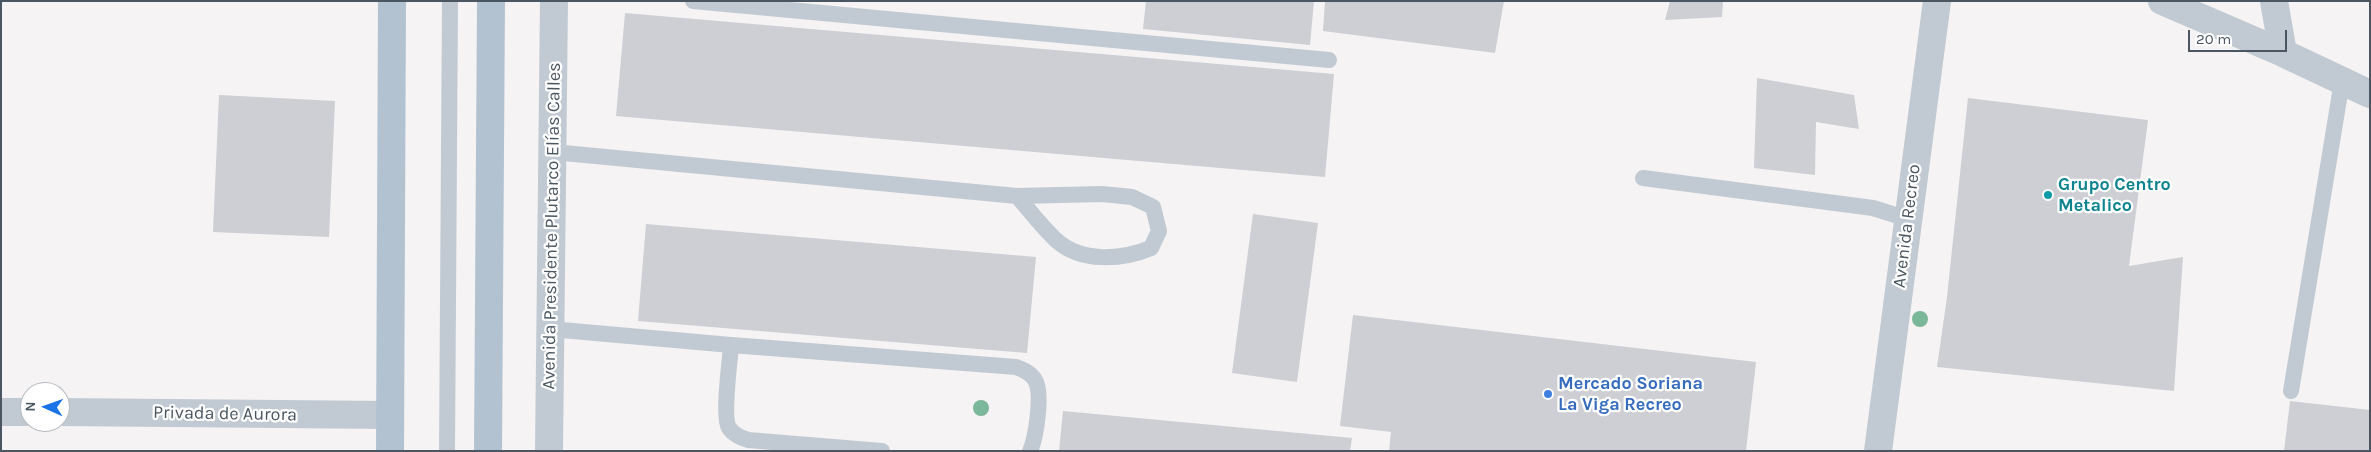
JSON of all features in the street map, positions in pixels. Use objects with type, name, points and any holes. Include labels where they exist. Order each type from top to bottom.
[{"type":"main road","points":[[390,451],[392,1]]},
{"type":"main road","points":[[488,451],[491,1]]},
{"type":"street","name":"Avenida Presidente Plutarco Elías Calles","points":[[549,451],[554,1]]},
{"type":"street","name":"Avenida Recreo","points":[[1878,451],[1937,1]]},
{"type":"street","points":[[2162,1],[2283,53],[2370,94]]},
{"type":"street","points":[[2274,1],[2283,53]]},
{"type":"street","points":[[1,412],[20,412]]},
{"type":"street","name":"Privada de Aurora","points":[[70,412],[390,415]]},
{"type":"lane","points":[[447,451],[450,1]]},
{"type":"lane","points":[[693,1],[1329,60]]},
{"type":"lane","points":[[2291,391],[2342,81]]},
{"type":"lane","points":[[553,152],[1017,196],[1102,194],[1132,197],[1153,207],[1159,231],[1151,248],[1131,256],[1103,257],[1077,253],[1057,241],[1017,196]]},
{"type":"lane","points":[[1643,178],[1872,208],[1908,219]]},
{"type":"lane","points":[[550,329],[1016,367],[1028,372],[1036,381],[1038,394],[1035,438],[1030,451]]},
{"type":"lane","points":[[731,345],[726,414],[728,426],[736,436],[748,440],[882,451]]},
{"type":"building","points":[[1146,1],[1314,1],[1310,45],[1143,29]]},
{"type":"building","points":[[1325,1],[1504,1],[1495,53],[1323,31]]},
{"type":"building","points":[[1670,1],[1723,1],[1722,17],[1665,20]]},
{"type":"building","points":[[625,13],[1334,74],[1325,177],[616,116]]},
{"type":"building","points":[[1757,78],[1854,95],[1859,129],[1816,122],[1815,175],[1754,168]]},
{"type":"building","points":[[219,95],[335,101],[329,237],[213,232]]},
{"type":"building","points":[[1968,98],[2148,120],[2129,266],[2183,257],[2174,391],[1937,367],[1947,297]]},
{"type":"building","points":[[1253,214],[1318,223],[1297,382],[1232,373]]},
{"type":"building","points":[[646,224],[1036,257],[1027,353],[638,321]]},
{"type":"building","name":"Mercado Soriana La Viga Recreo","points":[[1353,315],[1756,362],[1746,451],[1389,451],[1391,432],[1340,426]]},
{"type":"building","points":[[2290,401],[2370,410],[2370,451],[2284,451]]},
{"type":"building","points":[[1063,411],[1352,438],[1350,451],[1059,451]]},
{"type":"place","name":"Grupo Centro Metalico","points":[[2048,195]]},
{"type":"place","name":"Mercado Soriana La Viga Recreo","points":[[1548,394]]}]
